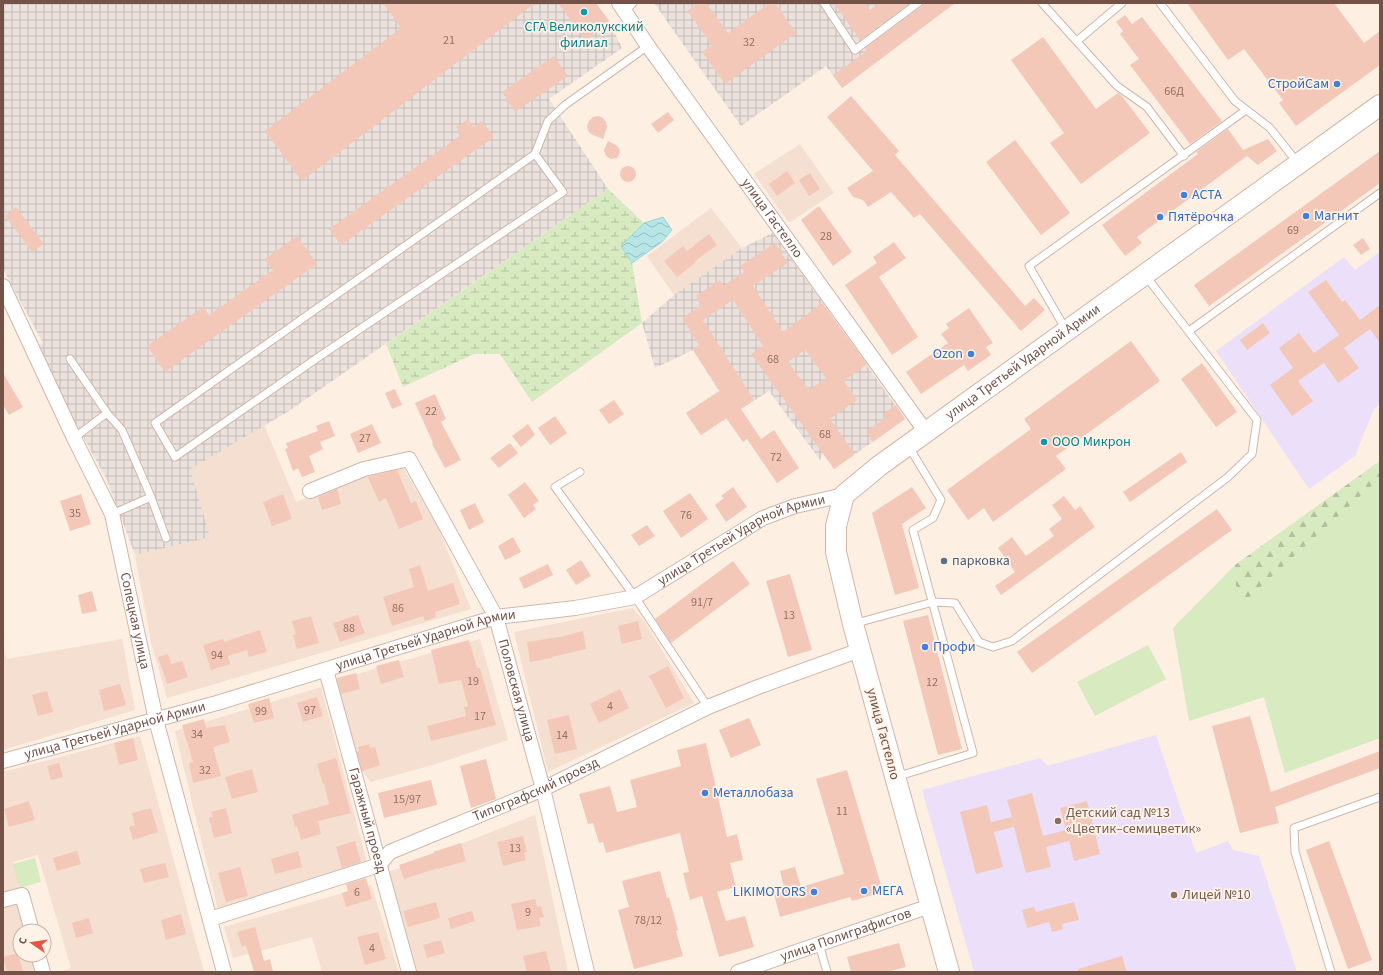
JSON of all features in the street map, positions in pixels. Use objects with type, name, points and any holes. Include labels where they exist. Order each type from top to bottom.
[{"type":"main road","name":"улица Третьей Ударной Армии","points":[[844,495],[879,466],[1380,105]]},
{"type":"main road","name":"улица Гастелло","points":[[844,495],[836,526],[836,552],[852,624],[949,972]]},
{"type":"street","name":"улица Гастелло","points":[[626,6],[648,46],[926,432]]},
{"type":"street","name":"Сопецкая улица","points":[[3,286],[74,438],[112,514],[156,720],[224,972]]},
{"type":"street","name":"Половская улица","points":[[310,491],[364,470],[409,458],[496,617],[543,789],[587,972]]},
{"type":"street","name":"улица Третьей Ударной Армии","points":[[3,761],[217,703],[496,617],[575,608],[635,597],[763,518],[795,506],[844,495]]},
{"type":"street","name":"Типографский проезд","points":[[210,919],[379,865],[390,852],[543,789],[708,707],[860,650]]},
{"type":"street","name":"Гаражный проезд","points":[[326,670],[409,972]]},
{"type":"street","points":[[3,900],[22,894],[30,923]]},
{"type":"street","name":"улица Полиграфистов","points":[[738,972],[930,906]]},
{"type":"lane","points":[[824,3],[856,50],[918,3]]},
{"type":"lane","points":[[1042,3],[1117,86],[1147,107],[1184,156]]},
{"type":"lane","points":[[1077,41],[1122,3]]},
{"type":"lane","points":[[1160,3],[1235,101],[1270,128],[1299,164]]},
{"type":"lane","points":[[536,154],[563,192],[320,356],[175,457],[155,423],[536,154],[548,121],[565,105],[648,46]]},
{"type":"lane","points":[[1067,331],[1029,266],[1246,110]]},
{"type":"lane","points":[[1190,331],[1380,193]]},
{"type":"lane","points":[[852,624],[933,602],[955,603],[979,642],[993,647],[1012,641],[1228,477],[1252,454],[1257,420],[1190,331],[1145,275]]},
{"type":"lane","points":[[70,359],[107,413],[122,430],[151,497],[166,538]]},
{"type":"lane","points":[[74,438],[107,413]]},
{"type":"lane","points":[[895,777],[973,753],[913,530],[933,518],[941,500],[908,445]]},
{"type":"lane","points":[[580,472],[555,487],[635,597],[708,707]]},
{"type":"lane","points":[[112,514],[151,497]]},
{"type":"lane","points":[[1331,972],[1295,852],[1294,828],[1380,797]]},
{"type":"lane","points":[[819,944],[827,972]]},
{"type":"shaded area","points":[[3,3],[596,3],[609,21],[622,48],[549,99],[608,189],[289,411],[190,469],[210,537],[135,555],[107,480],[36,347],[43,343],[3,269]]},
{"type":"shaded area","points":[[654,3],[955,3],[842,88],[826,66],[741,126]]},
{"type":"shaded area","points":[[800,144],[834,193],[789,223],[754,174]]},
{"type":"shaded area","points":[[711,208],[742,248],[674,295],[647,256]]},
{"type":"shaded area","points":[[773,233],[905,419],[834,469],[823,453],[820,460],[769,391],[701,435],[686,413],[719,391],[693,350],[655,368],[642,323],[674,295],[742,248]]},
{"type":"shaded area","points":[[1380,252],[1380,404],[1374,409],[1355,456],[1309,489],[1216,351],[1344,257],[1355,270]]},
{"type":"shaded area","points":[[264,425],[296,502],[383,469],[404,469],[439,530],[471,609],[167,698],[151,642],[135,555],[209,537],[189,469]]},
{"type":"shaded area","points":[[633,608],[646,624],[694,703],[548,772],[514,632]]},
{"type":"shaded area","points":[[122,639],[135,710],[3,750],[3,648],[7,659]]},
{"type":"shaded area","points":[[480,639],[508,740],[436,764],[371,782],[361,770],[336,680]]},
{"type":"shaded area","points":[[321,687],[367,863],[218,910],[175,731]]},
{"type":"shaded area","points":[[1156,735],[1196,853],[1228,841],[1233,850],[1259,856],[1297,972],[974,972],[922,790],[1040,758],[1048,766]]},
{"type":"shaded area","points":[[140,736],[204,972],[60,972],[71,968],[38,855],[13,862],[22,891],[3,895],[3,772]]},
{"type":"shaded area","points":[[535,815],[568,972],[417,972],[389,872]]},
{"type":"shaded area","points":[[371,885],[399,972],[322,972],[312,937],[233,958],[224,927]]},
{"type":"shaded area","points":[[19,902],[24,923],[12,923],[12,963],[34,963],[37,972],[3,972],[3,908]]},
{"type":"green space","points":[[608,189],[644,223],[621,246],[632,263],[642,323],[532,402],[500,354],[474,354],[403,387],[386,344]]},
{"type":"green space","points":[[1380,461],[1380,738],[1285,773],[1264,697],[1189,721],[1173,628],[1235,565]]},
{"type":"green space","points":[[1380,461],[1380,478],[1247,599],[1236,586],[1235,565]]},
{"type":"green space","points":[[1148,645],[1166,679],[1095,716],[1077,682]]},
{"type":"green space","points":[[35,858],[41,882],[19,888],[13,864]]},
{"type":"water","points":[[663,217],[672,230],[662,242],[632,263],[621,246],[644,223]]},
{"type":"building","points":[[383,3],[535,3],[302,181],[265,131],[401,28]]},
{"type":"building","name":"СГА Великолукский филиал","points":[[558,3],[596,3],[609,21],[585,40]]},
{"type":"building","points":[[698,3],[706,3],[728,33],[770,3],[775,3],[796,33],[725,84],[702,52],[712,45],[687,11]]},
{"type":"building","points":[[834,3],[865,3],[870,10],[879,3],[910,3],[860,40]]},
{"type":"building","points":[[923,3],[955,3],[842,88],[833,75],[867,51],[865,48],[921,7]]},
{"type":"building","points":[[1187,3],[1334,3],[1364,43],[1380,31],[1380,65],[1296,126],[1279,103],[1283,100],[1244,49],[1228,60]]},
{"type":"building","points":[[1125,15],[1132,24],[1142,17],[1222,121],[1190,144],[1130,65],[1139,59],[1120,34],[1123,31],[1116,22]]},
{"type":"building","points":[[1043,37],[1096,109],[1118,93],[1122,96],[1150,133],[1081,184],[1050,143],[1064,133],[1011,60]]},
{"type":"building","points":[[554,56],[568,76],[515,112],[502,92]]},
{"type":"building","points":[[851,96],[899,151],[895,155],[1025,306],[1034,298],[1045,310],[1021,331],[920,214],[914,218],[891,192],[868,207],[863,200],[853,197],[847,188],[873,171],[827,117]]},
{"type":"building","points":[[668,112],[674,120],[658,133],[651,124]]},
{"type":"building","points":[[598,116],[603,118],[606,122],[607,127],[603,139],[591,134],[588,131],[587,125],[589,121],[593,117]]},
{"type":"building","points":[[468,119],[473,127],[482,121],[494,137],[341,245],[329,229],[461,135],[456,127]]},
{"type":"building","points":[[1228,129],[1243,150],[1268,139],[1277,151],[1258,165],[1247,156],[1137,237],[1142,243],[1125,256],[1102,225],[1198,154],[1196,152]]},
{"type":"building","points":[[1015,140],[1070,213],[1041,235],[986,162]]},
{"type":"building","points":[[608,141],[619,148],[620,152],[617,158],[611,159],[605,154],[604,150]]},
{"type":"building","points":[[1380,151],[1380,183],[1209,306],[1194,285]]},
{"type":"building","points":[[628,166],[635,171],[636,174],[631,181],[628,182],[621,177],[620,174],[625,167]]},
{"type":"building","points":[[787,171],[795,183],[777,196],[769,184]]},
{"type":"building","points":[[810,173],[820,189],[809,196],[799,180]]},
{"type":"building","points":[[819,206],[852,252],[833,266],[801,220]]},
{"type":"building","points":[[16,207],[44,244],[32,252],[5,216]]},
{"type":"building","points":[[709,234],[717,245],[695,261],[696,262],[677,277],[664,261],[683,246],[687,251]]},
{"type":"building","points":[[297,236],[317,264],[165,372],[147,346],[203,307],[209,315],[273,270],[265,259]]},
{"type":"building","points":[[1363,238],[1370,249],[1361,255],[1353,245]]},
{"type":"building","points":[[894,242],[906,258],[879,277],[918,337],[892,355],[845,285],[877,263],[873,257]]},
{"type":"building","points":[[775,243],[788,263],[753,286],[783,332],[822,303],[867,364],[844,381],[857,400],[830,419],[855,454],[834,469],[751,354],[763,346],[733,300],[703,320],[754,400],[741,409],[761,439],[774,430],[799,468],[777,483],[747,439],[743,442],[726,418],[701,435],[686,413],[720,391],[693,350],[699,345],[682,318],[702,305],[696,296],[720,280],[723,286],[744,272],[740,266]],"holes":[[[805,350],[826,378],[809,390],[788,362]]]},
{"type":"building","points":[[1326,280],[1342,302],[1345,300],[1360,320],[1380,305],[1380,343],[1370,329],[1344,348],[1359,368],[1338,383],[1324,363],[1298,381],[1313,401],[1292,416],[1270,385],[1293,368],[1279,348],[1299,333],[1314,353],[1339,335],[1308,292]]},
{"type":"building","points":[[969,308],[993,343],[986,347],[991,355],[968,371],[964,365],[921,394],[906,372],[948,343],[941,334],[949,328],[946,324]]},
{"type":"building","points":[[1263,323],[1270,333],[1247,350],[1240,340]]},
{"type":"building","name":"ООО Микрон","points":[[1131,341],[1160,381],[1056,456],[1066,469],[993,522],[984,508],[968,520],[947,490],[1031,429],[1024,419]]},
{"type":"building","points":[[1202,363],[1237,412],[1216,427],[1181,379]]},
{"type":"building","points":[[3,373],[23,407],[9,415],[3,405]]},
{"type":"building","points":[[395,389],[402,405],[392,409],[385,393]]},
{"type":"building","points":[[435,394],[446,419],[441,422],[461,460],[445,468],[432,444],[433,443],[415,403]]},
{"type":"building","points":[[614,400],[624,414],[609,424],[599,410]]},
{"type":"building","points":[[896,405],[905,419],[873,442],[866,432],[885,418],[883,414]]},
{"type":"building","points":[[555,416],[567,433],[550,445],[538,428]]},
{"type":"building","points":[[329,421],[335,436],[320,442],[323,449],[309,456],[315,472],[302,477],[298,468],[293,471],[285,449],[288,448],[286,443],[318,431],[316,426]]},
{"type":"building","points":[[372,424],[381,443],[358,453],[350,434]]},
{"type":"building","points":[[528,424],[535,435],[521,447],[512,436]]},
{"type":"building","points":[[510,443],[518,453],[499,468],[490,458]]},
{"type":"building","points":[[1181,452],[1187,462],[1130,502],[1123,492]]},
{"type":"building","points":[[397,470],[411,503],[416,501],[423,519],[399,529],[386,498],[379,502],[368,477]]},
{"type":"building","points":[[525,482],[539,501],[533,505],[536,509],[524,518],[508,495]]},
{"type":"building","points":[[733,487],[747,507],[726,522],[715,505],[724,498],[721,496]]},
{"type":"building","points":[[912,487],[926,508],[902,524],[919,588],[895,595],[872,513]]},
{"type":"building","points":[[337,489],[341,504],[322,510],[318,497]]},
{"type":"building","points":[[690,493],[708,519],[681,538],[663,511]]},
{"type":"building","points":[[81,494],[91,524],[70,531],[60,501]]},
{"type":"building","points":[[283,494],[292,519],[272,526],[263,502]]},
{"type":"building","points":[[1064,496],[1075,510],[1080,506],[1095,527],[1001,595],[995,586],[1015,572],[998,548],[1012,537],[1026,556],[1054,536],[1049,529],[1062,519],[1052,505]]},
{"type":"building","points":[[475,503],[484,522],[469,530],[460,510]]},
{"type":"building","points":[[1217,509],[1232,530],[1032,673],[1017,652]]},
{"type":"building","points":[[647,525],[655,536],[639,546],[631,535]]},
{"type":"building","points":[[513,537],[521,552],[505,560],[498,546]]},
{"type":"building","points":[[581,560],[591,576],[576,585],[566,570]]},
{"type":"building","points":[[733,561],[750,584],[671,643],[655,619]]},
{"type":"building","points":[[548,564],[553,575],[524,589],[519,578]]},
{"type":"building","points":[[420,565],[428,591],[453,583],[460,604],[435,612],[436,617],[425,621],[423,616],[392,626],[383,597],[414,587],[409,569]]},
{"type":"building","points":[[790,574],[812,650],[788,657],[766,581]]},
{"type":"building","points":[[92,591],[97,611],[82,614],[78,595]]},
{"type":"building","points":[[358,615],[365,633],[340,642],[333,623]]},
{"type":"building","points":[[928,615],[962,749],[938,755],[903,621]]},
{"type":"building","points":[[311,616],[319,643],[297,649],[293,635],[296,634],[292,621]]},
{"type":"building","points":[[638,621],[642,639],[622,644],[618,626]]},
{"type":"building","points":[[260,630],[267,652],[249,657],[247,650],[228,656],[230,664],[211,670],[203,645],[223,639],[224,642]]},
{"type":"building","points":[[583,631],[586,649],[530,662],[527,642],[560,637]]},
{"type":"building","points":[[469,640],[477,668],[480,668],[496,725],[431,741],[427,726],[466,716],[464,707],[468,706],[461,680],[439,684],[431,650]]},
{"type":"building","points":[[168,654],[171,664],[182,661],[188,677],[167,684],[158,657]]},
{"type":"building","points":[[399,660],[404,677],[381,684],[376,666]]},
{"type":"building","points":[[668,666],[684,698],[666,708],[649,676]]},
{"type":"building","points":[[356,673],[360,689],[341,694],[337,678]]},
{"type":"building","points":[[120,684],[126,705],[104,711],[99,690]]},
{"type":"building","points":[[620,689],[629,708],[599,723],[590,704]]},
{"type":"building","points":[[47,691],[53,712],[38,716],[32,695]]},
{"type":"building","points":[[317,697],[323,716],[303,722],[297,703]]},
{"type":"building","points":[[269,698],[274,718],[254,723],[248,704]]},
{"type":"building","points":[[569,715],[577,749],[555,754],[547,720]]},
{"type":"building","points":[[1250,716],[1271,792],[1380,751],[1380,768],[1275,807],[1279,823],[1240,833],[1212,726]]},
{"type":"building","points":[[749,718],[761,745],[731,758],[719,730]]},
{"type":"building","points":[[204,719],[206,728],[225,725],[230,742],[213,747],[221,776],[193,783],[189,763],[193,762],[182,725]]},
{"type":"building","points":[[133,738],[138,760],[119,765],[114,743]]},
{"type":"building","points":[[706,743],[727,837],[737,834],[743,860],[730,863],[736,887],[717,892],[726,921],[745,916],[754,947],[719,957],[702,896],[690,900],[683,873],[689,872],[680,833],[606,853],[603,842],[599,843],[593,823],[588,824],[579,794],[610,786],[617,812],[637,807],[630,780],[681,766],[677,750]]},
{"type":"building","points":[[369,744],[370,748],[375,747],[380,765],[362,771],[357,752],[359,751],[358,747]]},
{"type":"building","points":[[336,758],[351,813],[318,821],[321,834],[301,840],[297,826],[295,827],[292,815],[329,804],[324,783],[323,784],[317,764]]},
{"type":"building","points":[[486,759],[496,799],[471,808],[460,766]]},
{"type":"building","points":[[59,763],[63,777],[51,780],[47,766]]},
{"type":"building","points":[[252,769],[258,792],[232,799],[225,777]]},
{"type":"building","points":[[847,770],[883,892],[852,901],[850,897],[780,917],[774,894],[785,891],[780,871],[795,867],[801,887],[844,874],[816,779]]},
{"type":"building","points":[[431,780],[437,805],[384,818],[378,793]]},
{"type":"building","points":[[1032,793],[1043,836],[1066,830],[1060,808],[1087,801],[1100,854],[1074,861],[1069,841],[1046,847],[1051,867],[1026,873],[1014,827],[994,832],[1003,867],[976,874],[960,812],[987,805],[991,822],[1012,817],[1007,800]]},
{"type":"building","points":[[29,801],[35,820],[9,827],[4,809]]},
{"type":"building","points":[[151,808],[158,832],[133,840],[129,827],[135,825],[132,813]]},
{"type":"building","points":[[226,808],[232,833],[214,838],[209,818],[213,817],[211,812]]},
{"type":"building","points":[[523,836],[527,852],[524,853],[526,860],[503,866],[497,842]]},
{"type":"building","points":[[355,841],[361,862],[342,868],[336,847]]},
{"type":"building","points":[[1329,841],[1372,960],[1348,969],[1306,850]]},
{"type":"building","points":[[461,843],[466,861],[404,879],[399,865]]},
{"type":"building","points":[[77,851],[81,864],[57,871],[53,858]]},
{"type":"building","points":[[298,851],[302,867],[275,874],[271,859]]},
{"type":"building","points":[[165,863],[169,877],[144,883],[140,869]]},
{"type":"building","points":[[240,867],[248,896],[226,902],[218,873]]},
{"type":"building","points":[[660,871],[678,930],[676,931],[683,956],[634,969],[618,910],[629,907],[622,881]]},
{"type":"building","points":[[366,878],[372,899],[346,907],[342,893],[348,891],[346,884]]},
{"type":"building","points":[[535,899],[537,907],[541,906],[544,917],[539,918],[541,926],[517,930],[511,904]]},
{"type":"building","points":[[436,902],[440,918],[408,927],[403,911]]},
{"type":"building","points":[[1074,902],[1079,920],[1062,924],[1063,929],[1052,932],[1049,922],[1027,928],[1022,910],[1034,907],[1036,912]]},
{"type":"building","points":[[472,911],[475,921],[451,929],[448,918]]},
{"type":"building","points":[[181,914],[186,934],[166,940],[161,920]]},
{"type":"building","points":[[89,918],[93,933],[76,938],[72,923]]},
{"type":"building","points":[[255,927],[264,961],[270,959],[273,972],[254,972],[246,945],[242,947],[237,932]]},
{"type":"building","points":[[378,932],[386,959],[365,965],[357,937]]},
{"type":"building","points":[[441,940],[445,953],[427,958],[423,945]]},
{"type":"building","points":[[899,943],[906,967],[886,972],[851,972],[847,957]]},
{"type":"building","points":[[546,951],[551,972],[527,972],[523,956]]},
{"type":"building","points":[[12,955],[12,963],[21,963],[23,972],[7,972],[3,957]]},
{"type":"building","points":[[1122,956],[1127,972],[1078,972],[1078,969]]},
{"type":"place","name":"СГА Великолукский филиал","points":[[584,12]]},
{"type":"place","name":"СтройСам","points":[[1337,84]]},
{"type":"place","name":"АСТА","points":[[1184,195]]},
{"type":"place","name":"Магнит","points":[[1306,216]]},
{"type":"place","name":"Пятёрочка","points":[[1160,217]]},
{"type":"place","name":"Ozon","points":[[971,354]]},
{"type":"place","name":"ООО Микрон","points":[[1044,442]]},
{"type":"place","name":"парковка","points":[[944,561]]},
{"type":"place","name":"Профи","points":[[925,647]]},
{"type":"place","name":"Металлобаза","points":[[705,793]]},
{"type":"place","name":"Детский сад №13 «Цветик–семицветик»","points":[[1058,821]]},
{"type":"place","name":"МЕГА","points":[[864,891]]},
{"type":"place","name":"LIKIMOTORS","points":[[814,892]]},
{"type":"place","name":"Лицей №10","points":[[1174,895]]}]
